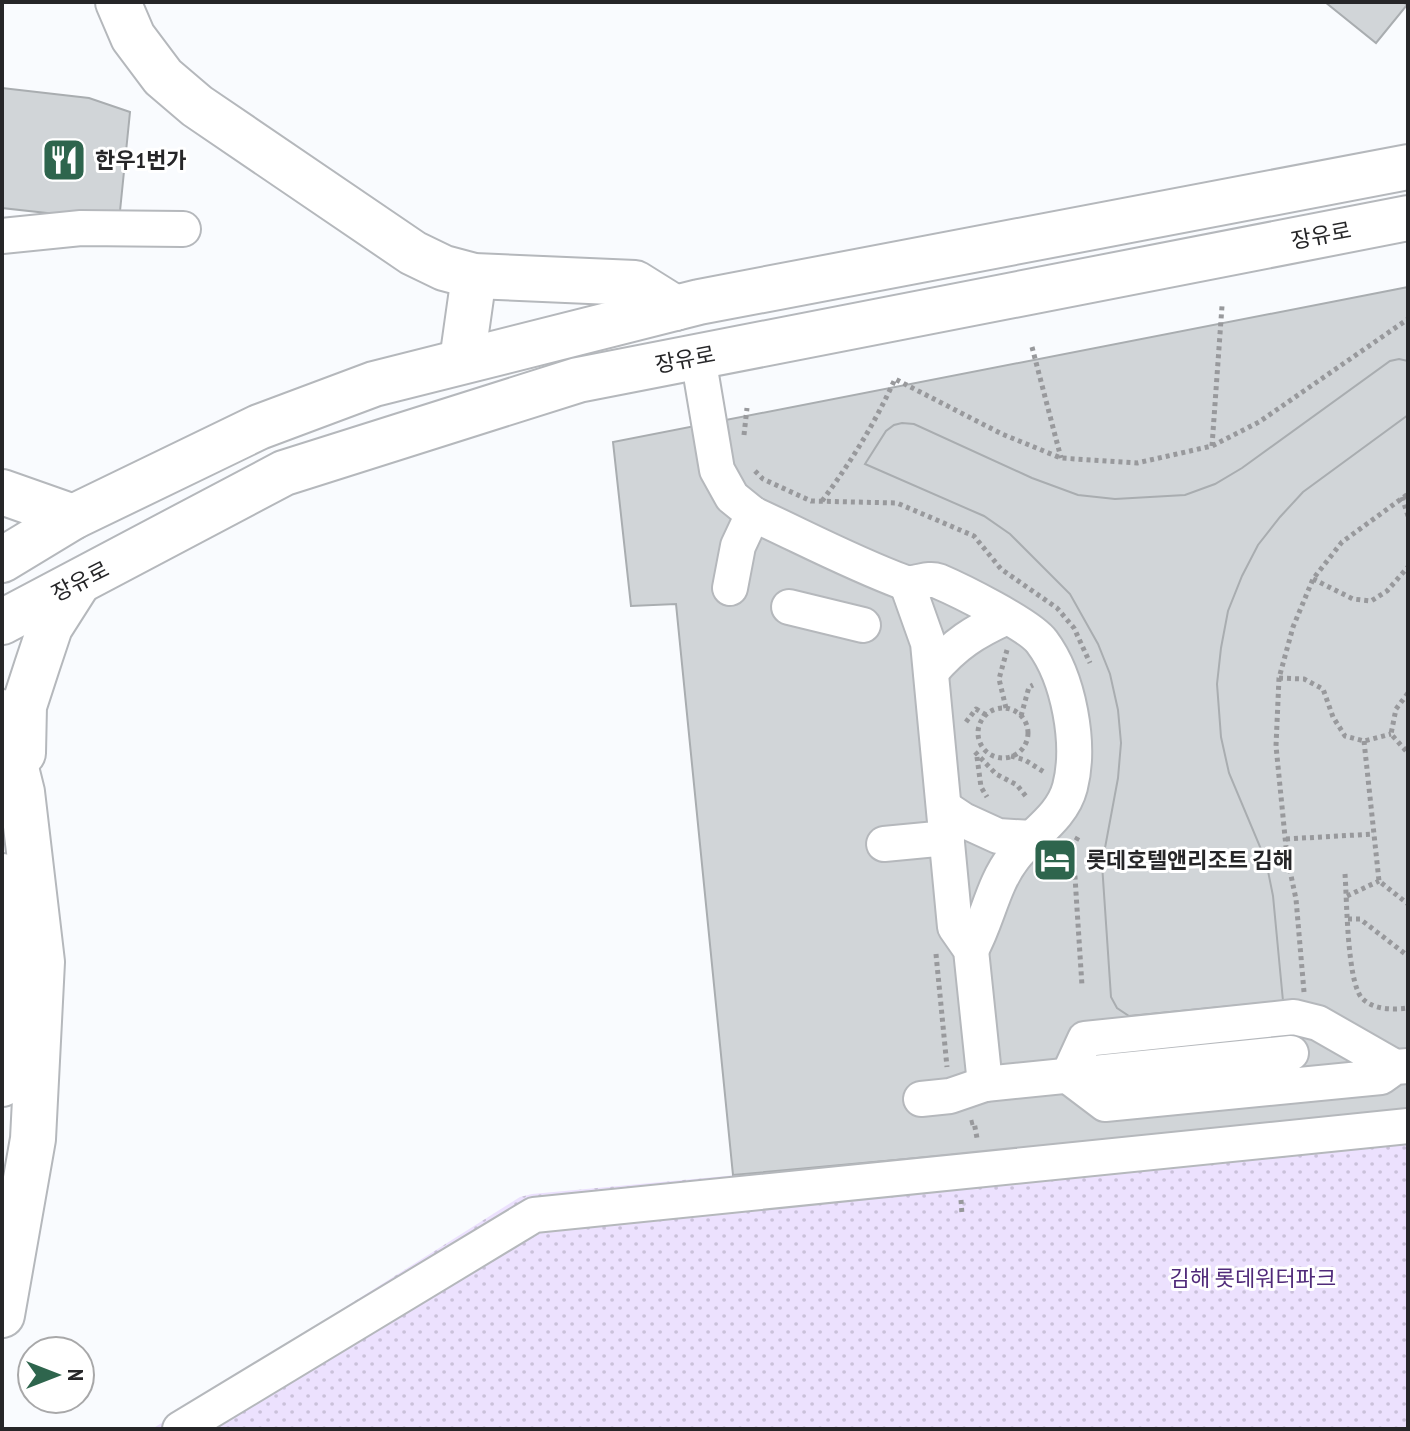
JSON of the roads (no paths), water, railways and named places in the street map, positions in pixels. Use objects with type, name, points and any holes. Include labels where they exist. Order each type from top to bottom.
[{"type":"main road","points":[[118,2],[133,37],[163,77],[197,106],[413,253],[444,268],[474,276],[635,283],[675,308]]},
{"type":"main road","points":[[2,560],[73,517],[259,427],[374,384],[675,308],[1408,167]]},
{"type":"main road","name":"장유로","points":[[2,622],[284,473],[578,380],[1408,218]]},
{"type":"main road","points":[[462,361],[474,276]]},
{"type":"main road","points":[[2,492],[73,517]]},
{"type":"main road","points":[[22,792],[24,706],[50,627],[78,583]]},
{"type":"main road","points":[[2,712],[22,792],[42,962],[33,1139],[2,1315]]},
{"type":"main road","points":[[2,876],[9,965],[2,1084]]},
{"type":"lane","points":[[2,236],[81,228],[183,229]]},
{"type":"lane","points":[[698,357],[717,470],[732,497],[753,514],[907,584],[935,580],[1005,636]]},
{"type":"lane","points":[[730,588],[738,546],[753,514]]},
{"type":"lane","points":[[907,584],[928,643],[955,927],[971,950],[985,1084]]},
{"type":"lane","points":[[789,607],[863,625]]},
{"type":"lane","points":[[884,844],[963,820],[998,836],[1033,823],[1062,806],[1070,787],[1072,726],[1068,699],[1057,667],[1041,639],[979,630],[952,648],[931,672]]},
{"type":"lane","points":[[971,950],[985,926],[999,878],[1033,823]]},
{"type":"lane","points":[[1068,1076],[1085,1039],[1294,1017],[1318,1023],[1402,1067]]},
{"type":"lane","points":[[935,1090],[950,1096],[985,1084],[1291,1053]]},
{"type":"lane","points":[[1068,1076],[1105,1104],[1381,1077],[1402,1067]]},
{"type":"lane","points":[[180,1429],[534,1215],[1408,1126]]},
{"type":"place","name":"한우1번가","points":[[64,160]]},
{"type":"place","name":"롯데호텔앤리조트 김해","points":[[1055,860]]},
{"type":"park label","name":"김해 롯데워터파크","points":[[1253,1278]]}]
